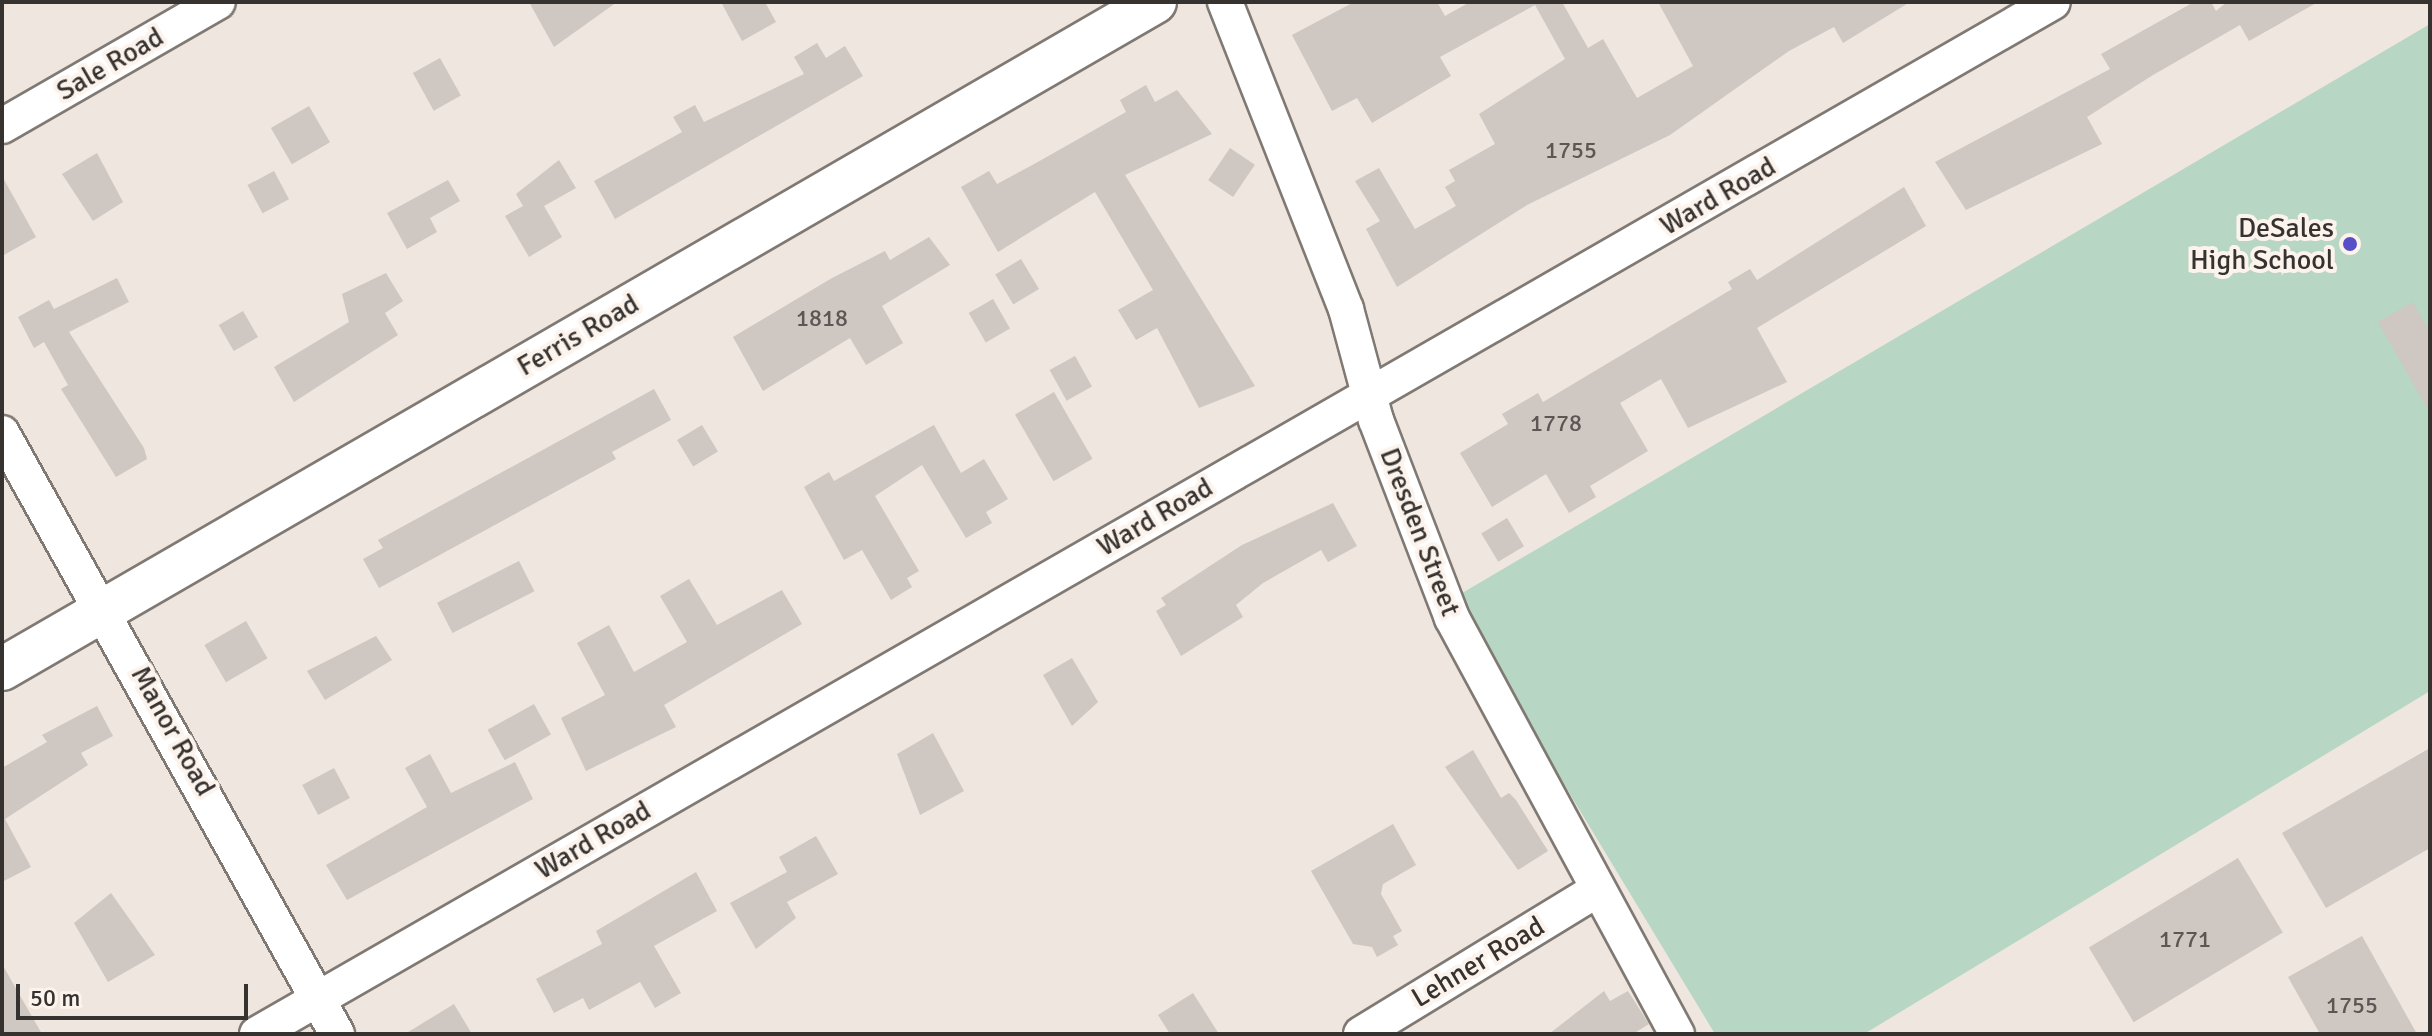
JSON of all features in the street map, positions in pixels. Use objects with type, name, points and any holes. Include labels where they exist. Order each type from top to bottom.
[{"type":"main road","name":"Ferris Road","points":[[2,669],[1155,2]]},
{"type":"street","name":"Sale Road","points":[[2,126],[218,2]]},
{"type":"street","name":"Dresden Street","points":[[1225,2],[1346,309],[1371,393],[1452,618],[1595,891],[1677,1034]]},
{"type":"street","name":"Ward Road","points":[[257,1034],[2053,2]]},
{"type":"street","name":"Manor Road","points":[[2,433],[320,998],[337,1034]]},
{"type":"street","name":"Lehner Road","points":[[1361,1034],[1595,891]]},
{"type":"green space","points":[[2430,24],[2430,691],[1864,1034],[1715,1034],[1452,599]]},
{"type":"building","points":[[529,2],[617,2],[554,47]]},
{"type":"building","points":[[721,2],[765,2],[776,22],[742,41]]},
{"type":"building","points":[[1354,2],[1437,2],[1445,16],[1470,2],[1562,2],[1588,48],[1603,39],[1637,98],[1693,66],[1658,2],[1910,2],[1843,43],[1834,27],[1789,51],[1670,135],[1527,205],[1397,287],[1366,229],[1380,221],[1355,181],[1379,168],[1415,229],[1456,206],[1445,187],[1455,181],[1449,170],[1495,144],[1479,114],[1565,59],[1535,5],[1440,57],[1451,76],[1372,123],[1357,98],[1332,111],[1292,35]]},
{"type":"building","points":[[2194,2],[2211,2],[2216,11],[2227,2],[2318,2],[2249,41],[2240,25],[2153,75],[2087,117],[2102,144],[1966,210],[1935,162],[2110,69],[2101,54]]},
{"type":"building","points":[[817,43],[826,58],[845,46],[863,76],[615,219],[594,181],[682,132],[673,117],[695,105],[704,122],[804,74],[794,57]]},
{"type":"building","points":[[440,58],[461,96],[434,111],[413,73]]},
{"type":"building","points":[[1146,85],[1155,102],[1177,90],[1212,134],[1125,175],[1255,386],[1199,408],[1157,328],[1136,340],[1118,310],[1153,290],[1095,192],[998,252],[961,187],[989,171],[997,184],[1036,163],[1126,112],[1120,100]]},
{"type":"building","points":[[309,106],[330,142],[292,164],[271,128]]},
{"type":"building","points":[[1230,148],[1255,165],[1233,197],[1208,180]]},
{"type":"building","points":[[97,153],[123,202],[93,221],[62,174]]},
{"type":"building","points":[[559,160],[576,188],[544,206],[562,237],[529,257],[505,216],[523,206],[516,194]]},
{"type":"building","points":[[274,171],[289,199],[263,213],[248,185]]},
{"type":"building","points":[[2,176],[36,237],[2,256]]},
{"type":"building","points":[[448,180],[460,201],[430,218],[437,232],[407,249],[387,213]]},
{"type":"building","points":[[1904,187],[1926,226],[1757,328],[1787,382],[1688,428],[1661,379],[1620,403],[1648,451],[1590,486],[1596,497],[1569,513],[1546,474],[1492,507],[1460,453],[1508,424],[1502,414],[1538,393],[1543,402],[1732,289],[1728,282],[1750,269],[1757,280]]},
{"type":"building","points":[[929,237],[950,265],[882,306],[903,343],[866,365],[850,338],[763,391],[733,337],[832,278],[885,251],[890,260]]},
{"type":"building","points":[[1021,259],[1039,289],[1013,304],[995,274]]},
{"type":"building","points":[[386,273],[403,301],[385,313],[398,335],[294,402],[274,367],[349,322],[342,294]]},
{"type":"building","points":[[117,278],[129,302],[69,332],[144,448],[147,459],[116,477],[61,389],[68,385],[44,342],[34,348],[18,317],[49,300],[54,309]]},
{"type":"building","points":[[993,299],[1010,328],[986,342],[969,313]]},
{"type":"building","points":[[2413,302],[2430,332],[2430,413],[2378,322]]},
{"type":"building","points":[[243,311],[258,337],[234,351],[219,325]]},
{"type":"building","points":[[1075,356],[1092,387],[1067,401],[1050,370]]},
{"type":"building","points":[[654,389],[671,420],[612,452],[616,459],[379,588],[363,559],[383,548],[378,540]]},
{"type":"building","points":[[1054,392],[1092,459],[1054,481],[1015,414]]},
{"type":"building","points":[[702,425],[718,452],[693,467],[677,440]]},
{"type":"building","points":[[934,425],[961,473],[984,459],[1008,499],[986,512],[992,523],[966,538],[922,465],[875,496],[919,571],[907,578],[912,587],[891,600],[862,550],[844,560],[804,487],[829,472],[834,481]]},
{"type":"building","points":[[1333,503],[1357,546],[1328,562],[1321,550],[1263,583],[1236,605],[1243,617],[1181,656],[1156,611],[1166,605],[1161,598],[1242,545]]},
{"type":"building","points":[[1507,518],[1524,546],[1498,562],[1481,533]]},
{"type":"building","points":[[519,561],[534,591],[452,633],[437,603]]},
{"type":"building","points":[[689,579],[717,625],[782,590],[802,624],[664,705],[676,727],[586,771],[561,718],[605,695],[577,643],[609,625],[634,672],[687,642],[660,596]]},
{"type":"building","points":[[246,621],[268,658],[226,682],[204,645]]},
{"type":"building","points":[[376,636],[392,660],[325,700],[307,671]]},
{"type":"building","points":[[1072,658],[1098,702],[1072,726],[1043,675]]},
{"type":"building","points":[[534,704],[551,735],[505,760],[488,730]]},
{"type":"building","points":[[97,706],[113,736],[81,753],[88,765],[5,819],[31,867],[2,882],[2,768],[47,742],[42,735]]},
{"type":"building","points":[[933,733],[964,791],[920,815],[897,754]]},
{"type":"building","points":[[2430,748],[2430,848],[2326,908],[2282,833]]},
{"type":"building","points":[[1473,750],[1501,798],[1509,793],[1516,800],[1548,851],[1518,870],[1445,767]]},
{"type":"building","points":[[430,754],[451,793],[515,762],[533,799],[347,900],[326,865],[427,807],[405,768]]},
{"type":"building","points":[[334,768],[350,798],[318,815],[302,785]]},
{"type":"building","points":[[1393,824],[1416,865],[1383,884],[1381,894],[1402,931],[1393,936],[1398,945],[1377,957],[1372,947],[1353,944],[1311,871]]},
{"type":"building","points":[[816,836],[838,874],[787,902],[796,918],[756,949],[730,903],[787,872],[779,857]]},
{"type":"building","points":[[2238,858],[2283,933],[2134,1022],[2089,948]]},
{"type":"building","points":[[696,872],[717,911],[654,946],[681,993],[655,1008],[640,982],[589,1010],[583,998],[554,1013],[536,979],[602,944],[596,931]]},
{"type":"building","points":[[111,893],[155,955],[108,982],[74,923]]},
{"type":"building","points":[[2362,936],[2417,1034],[2320,1034],[2288,977]]},
{"type":"building","points":[[2,964],[42,1034],[2,1034]]},
{"type":"building","points":[[1604,991],[1610,1001],[1628,991],[1649,1024],[1633,1034],[1549,1034]]},
{"type":"building","points":[[1193,993],[1219,1034],[1170,1034],[1158,1015]]},
{"type":"building","points":[[454,1004],[472,1034],[405,1034]]},
{"type":"place","name":"DeSales High School","points":[[2350,244]]}]
